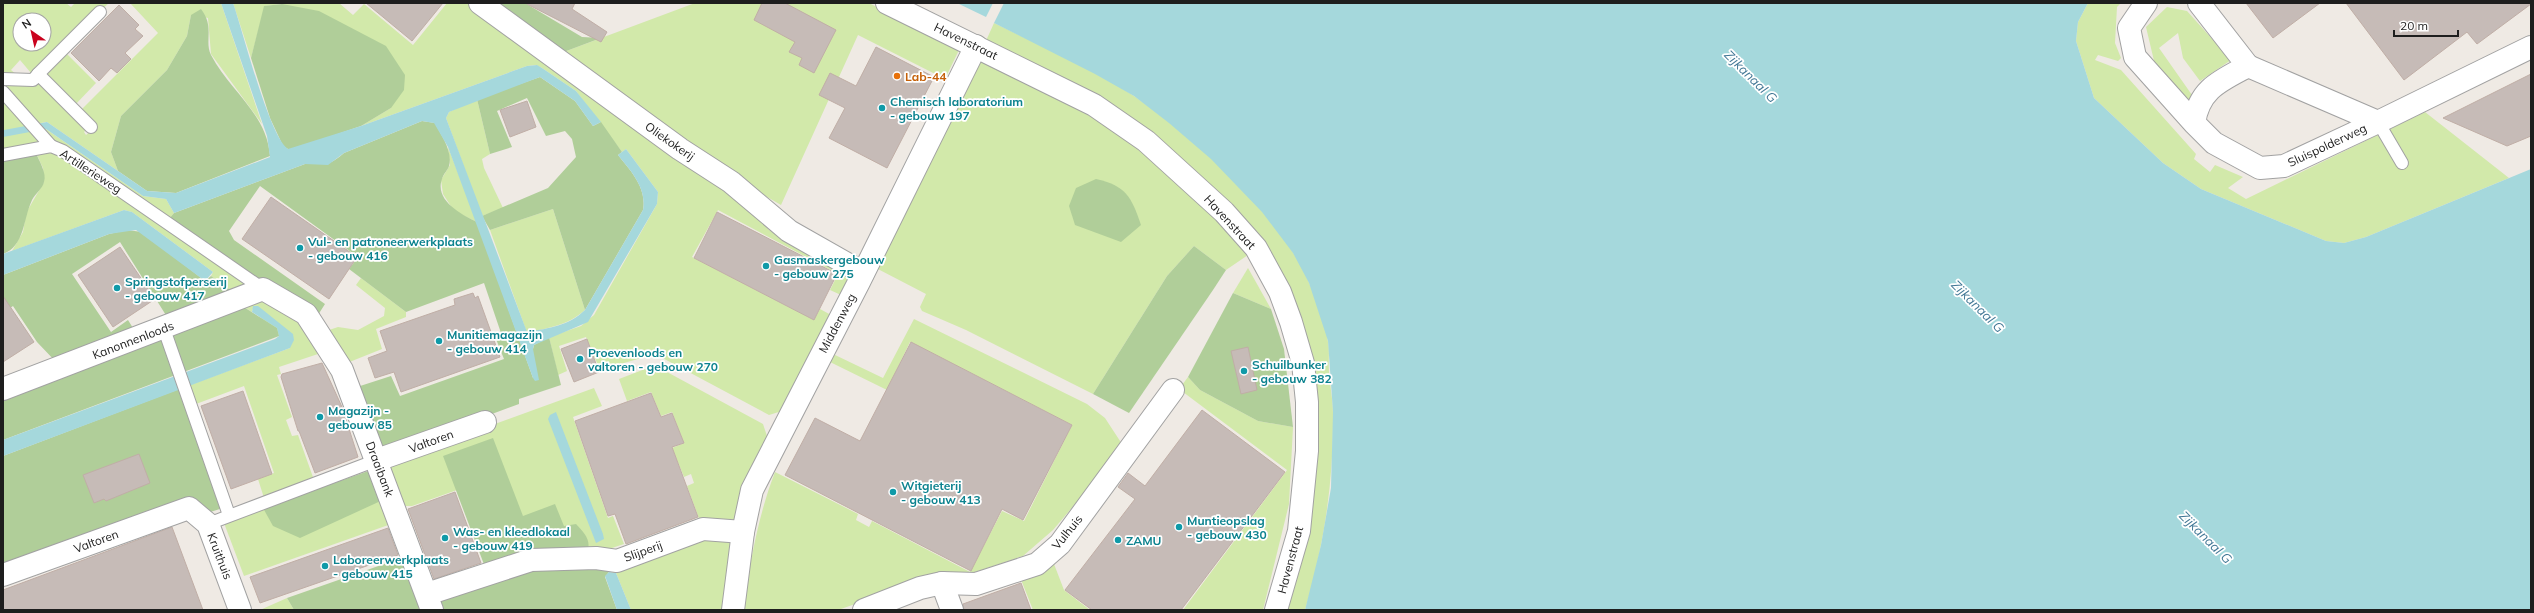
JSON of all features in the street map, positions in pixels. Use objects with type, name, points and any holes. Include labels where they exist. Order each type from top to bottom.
[{"type":"street","name":"Oliekokerij","points":[[480,3],[680,149],[731,182],[789,231],[863,273]]},
{"type":"street","name":"Havenstraat","points":[[887,3],[1094,105],[1146,141],[1224,212],[1256,248],[1280,292],[1303,363],[1307,402],[1307,444],[1299,531],[1276,610]]},
{"type":"street","name":"Sluispolderweg","points":[[2146,3],[2129,28],[2135,57],[2194,124],[2214,143],[2260,168],[2284,166],[2531,47]]},
{"type":"street","name":"Sluispolderweg","points":[[2200,3],[2248,66],[2378,122]]},
{"type":"street","name":"Middenweg","points":[[733,610],[743,532],[752,490],[863,273],[976,46]]},
{"type":"street","points":[[2194,124],[2196,106],[2216,83],[2248,66]]},
{"type":"street","name":"Kanonnenloods","points":[[3,390],[263,289]]},
{"type":"street","name":"Draaibank","points":[[263,289],[306,314],[342,370],[430,602]]},
{"type":"street","name":"Vulhuis","points":[[864,610],[920,588],[942,583],[976,584],[1037,564],[1060,544],[1173,390]]},
{"type":"street","name":"Valtoren","points":[[377,460],[485,422]]},
{"type":"street","name":"Valtoren","points":[[3,575],[189,508]]},
{"type":"street","name":"Kruithuis","points":[[189,508],[208,524],[240,610]]},
{"type":"street","name":"Slijperij","points":[[430,602],[531,560],[596,558],[617,560],[703,528],[743,532]]},
{"type":"street","points":[[942,583],[952,610]]},
{"type":"lane","points":[[3,79],[33,80],[100,12]]},
{"type":"lane","points":[[38,74],[91,127]]},
{"type":"lane","points":[[3,92],[51,146]]},
{"type":"lane","points":[[2378,122],[2402,163]]},
{"type":"lane","name":"Artillerieweg","points":[[3,155],[51,146],[63,150],[263,289]]},
{"type":"lane","points":[[164,328],[229,516]]},
{"type":"lane","points":[[208,524],[377,460]]},
{"type":"green space","points":[[3,3],[66,3],[71,7],[75,3],[109,3],[31,73],[20,60],[11,70],[19,77],[3,76]]},
{"type":"green space","points":[[130,3],[221,3],[262,124],[211,54],[208,18],[191,15],[187,36],[167,70],[121,116],[111,152],[118,171],[47,122],[35,124],[3,89],[3,81],[40,83],[88,128],[84,132],[86,135],[95,127],[80,111],[158,33]]},
{"type":"green space","points":[[233,3],[339,3],[353,15],[364,4],[413,45],[447,3],[472,3],[730,189],[769,230],[843,267],[848,283],[841,295],[830,290],[838,274],[718,210],[692,257],[814,320],[820,309],[831,315],[782,411],[769,415],[655,354],[600,370],[586,337],[559,346],[567,371],[558,375],[549,337],[581,326],[594,315],[657,204],[658,192],[626,149],[622,152],[576,91],[542,68],[536,65],[527,66],[361,126],[391,108],[282,4],[265,6],[251,58]]},
{"type":"green space","points":[[487,3],[525,3],[582,37],[601,38],[561,53]]},
{"type":"green space","points":[[695,3],[869,3],[959,50],[945,79],[858,35],[781,205],[722,171],[561,53]]},
{"type":"green space","points":[[2088,3],[2121,3],[2117,7],[2115,43],[2121,58],[2118,61],[2098,55],[2095,60],[2121,70],[2196,154],[2194,159],[2210,172],[2215,165],[2243,177],[2228,188],[2246,199],[2425,112],[2509,178],[2366,237],[2344,243],[2326,241],[2201,189],[2163,163],[2094,98],[2076,41],[2078,22]]},
{"type":"green space","points":[[282,4],[319,11],[386,46],[405,75],[404,90],[391,108],[361,126],[294,149],[288,149],[283,146],[270,118],[251,58],[264,6]]},
{"type":"green space","points":[[2167,7],[2187,11],[2231,60],[2200,81],[2183,58],[2178,33],[2159,48],[2192,95],[2192,108],[2155,65],[2146,27]]},
{"type":"green space","points":[[201,9],[207,22],[208,44],[211,55],[219,68],[255,115],[267,141],[270,156],[176,193],[147,191],[118,171],[111,152],[121,116],[167,70],[187,36],[191,15]]},
{"type":"green space","points":[[994,23],[1066,57],[1118,85],[1158,113],[1183,133],[1234,180],[1279,232],[1297,259],[1310,285],[1321,313],[1327,335],[1333,403],[1333,438],[1330,488],[1318,562],[1305,610],[1283,610],[1306,355],[1228,210],[985,43]]},
{"type":"green space","points":[[64,51],[96,83],[73,107],[41,75]]},
{"type":"green space","points":[[982,58],[1083,107],[1136,144],[1206,204],[1248,255],[1226,270],[1194,246],[1167,276],[1093,394],[966,330],[922,311],[920,307],[926,294],[874,267]]},
{"type":"green space","points":[[540,77],[575,101],[593,126],[601,122],[622,152],[618,155],[637,180],[643,194],[643,210],[585,310],[553,209],[490,230],[482,216],[548,188],[576,157],[572,139],[565,131],[546,136],[527,98],[497,111],[512,147],[490,154],[477,99]]},
{"type":"green space","points":[[3,96],[33,131],[46,129],[143,196],[166,199],[174,213],[169,219],[43,143],[3,153]]},
{"type":"green space","points":[[477,99],[490,154],[482,159],[484,168],[503,208],[482,216],[446,118],[449,112]]},
{"type":"green space","points":[[422,121],[435,123],[446,143],[450,160],[448,168],[442,179],[442,194],[451,206],[477,222],[533,378],[534,345],[549,337],[561,385],[519,399],[519,404],[382,455],[357,387],[391,376],[400,396],[504,359],[496,339],[502,336],[484,283],[406,312],[349,269],[358,257],[260,186],[229,231],[234,240],[325,304],[318,315],[258,282],[169,219],[174,213],[305,164],[329,163],[344,153]]},
{"type":"green space","points":[[448,147],[477,222],[454,211],[443,194],[441,180],[450,165]]},
{"type":"green space","points":[[55,150],[255,287],[234,293],[211,276],[213,272],[132,212],[124,210],[12,251],[23,232],[26,213],[44,182],[43,168],[36,153]]},
{"type":"green space","points":[[36,153],[44,171],[45,178],[41,189],[32,200],[16,245],[3,254],[3,158]]},
{"type":"green space","points":[[1096,179],[1121,189],[1134,207],[1141,225],[1121,242],[1075,225],[1069,206],[1076,188]]},
{"type":"green space","points":[[553,209],[585,310],[572,320],[565,323],[527,333],[490,230]]},
{"type":"green space","points":[[127,230],[142,232],[205,281],[211,276],[234,293],[169,320],[120,242],[72,274],[111,332],[128,320],[136,333],[57,363],[37,342],[13,306],[3,313],[3,275],[109,234]]},
{"type":"green space","points":[[1194,246],[1226,270],[1129,413],[1093,394],[1167,276]]},
{"type":"green space","points":[[1248,268],[1271,309],[1233,293]]},
{"type":"green space","points":[[361,278],[406,312],[406,317],[376,329],[382,349],[347,363],[329,330],[338,327],[358,330],[384,316],[385,308],[356,285]]},
{"type":"green space","points":[[1233,293],[1271,309],[1284,349],[1293,427],[1258,421],[1200,390],[1188,377]]},
{"type":"green space","points":[[264,295],[301,318],[324,352],[279,367],[281,374],[277,375],[292,417],[286,420],[292,436],[298,435],[314,480],[264,498],[258,479],[274,473],[244,386],[196,404],[190,385],[290,348],[252,309],[252,312],[239,304]]},
{"type":"green space","points":[[239,304],[277,328],[279,336],[3,440],[3,393]]},
{"type":"green space","points":[[914,319],[1087,404],[1105,418],[1122,444],[1110,463],[1053,530],[1023,556],[972,573],[919,582],[838,610],[743,610],[759,523],[775,472],[858,514],[856,520],[869,527],[872,521],[970,572],[1002,511],[1024,521],[1072,425],[910,342],[887,390],[830,362],[833,354],[883,378]]},
{"type":"green space","points":[[645,369],[667,372],[763,424],[768,439],[737,523],[701,524],[687,486],[694,483],[691,474],[684,477],[672,448],[684,443],[672,412],[661,416],[651,392],[627,401],[619,379]]},
{"type":"green space","points":[[1188,377],[1200,390],[1258,421],[1293,427],[1289,504],[1263,610],[1183,610],[1287,470],[1179,389]]},
{"type":"green space","points":[[187,386],[223,508],[204,514],[193,497],[3,565],[3,456]]},
{"type":"green space","points":[[594,388],[602,406],[573,417],[608,518],[613,516],[624,544],[600,552],[587,552],[564,526],[523,516],[444,456],[457,490],[412,506],[402,506],[385,464]]},
{"type":"green space","points":[[493,438],[523,516],[555,504],[564,526],[576,524],[588,540],[589,544],[587,552],[485,567],[443,456]]},
{"type":"green space","points":[[374,469],[385,499],[300,538],[273,526],[263,508]]},
{"type":"green space","points":[[385,499],[394,523],[244,576],[224,523],[263,508]]},
{"type":"green space","points":[[707,534],[734,538],[724,610],[631,610],[616,573],[609,572],[607,568]]},
{"type":"green space","points":[[407,556],[426,610],[294,610],[287,598]]},
{"type":"green space","points":[[1054,564],[1064,590],[1090,610],[1033,610],[1020,577]]},
{"type":"green space","points":[[533,565],[607,568],[609,572],[605,577],[617,610],[440,610],[436,598]]},
{"type":"green space","points":[[287,598],[294,610],[260,610]]},
{"type":"water","points":[[221,3],[233,3],[265,104],[273,125],[288,149],[361,126],[527,66],[537,65],[576,91],[601,122],[593,126],[575,101],[540,77],[449,112],[446,118],[527,332],[558,326],[572,320],[585,310],[643,210],[643,194],[637,180],[618,155],[626,149],[658,192],[657,204],[588,322],[534,345],[533,349],[539,380],[535,381],[533,378],[448,147],[434,123],[422,121],[344,153],[328,165],[305,164],[174,213],[166,199],[143,196],[46,129],[3,137],[3,123],[4,130],[47,122],[147,191],[176,193],[270,157],[267,136]]},
{"type":"water","points":[[957,3],[993,3],[986,17]]},
{"type":"water","name":"Zijkanaal G","points":[[1004,3],[2088,3],[2078,22],[2076,41],[2094,98],[2163,163],[2201,189],[2326,241],[2344,243],[2366,237],[2531,169],[2531,610],[1305,610],[1321,545],[1331,488],[1333,412],[1328,341],[1309,283],[1293,253],[1262,212],[1211,159],[1169,123],[1134,96],[1095,74],[994,23]]},
{"type":"water","points":[[124,210],[132,212],[213,272],[205,281],[136,230],[109,234],[3,275],[3,254]]},
{"type":"water","points":[[253,306],[258,306],[293,334],[294,340],[290,348],[3,456],[3,440],[275,339],[279,336],[277,328],[252,312]]},
{"type":"water","points":[[556,412],[603,534],[604,539],[596,543],[548,419],[550,415]]},
{"type":"water","points":[[609,572],[616,573],[631,610],[617,610],[605,576]]},
{"type":"building","points":[[366,3],[443,3],[412,41]]},
{"type":"building","points":[[525,3],[575,3],[572,9],[607,32],[601,42]]},
{"type":"building","points":[[762,3],[785,3],[836,30],[814,73],[799,65],[802,58],[789,52],[795,42],[754,20]]},
{"type":"building","points":[[2246,3],[2320,3],[2273,38]]},
{"type":"building","points":[[2346,3],[2531,4],[2477,44],[2467,32],[2404,80]]},
{"type":"building","points":[[119,5],[139,25],[135,29],[143,36],[125,53],[131,59],[117,73],[111,68],[99,81],[71,53]]},
{"type":"building","name":"Chemisch laboratorium - gebouw 197","points":[[876,47],[934,77],[887,168],[829,138],[845,108],[819,95],[830,73],[856,86]]},
{"type":"building","points":[[2531,74],[2531,136],[2507,146],[2443,118]]},
{"type":"building","points":[[527,101],[536,127],[510,137],[500,110]]},
{"type":"building","name":"Vul- en patroneerwerkplaats - gebouw 416","points":[[271,197],[357,257],[329,299],[242,239]]},
{"type":"building","name":"Gasmaskergebouw - gebouw 275","points":[[717,212],[837,274],[814,320],[694,258]]},
{"type":"building","name":"Springstofperserij - gebouw 417","points":[[120,247],[155,299],[113,327],[78,275]]},
{"type":"building","name":"Munitiemagazijn - gebouw 414","points":[[473,293],[475,298],[478,296],[500,357],[401,392],[394,372],[375,378],[368,358],[387,351],[380,331],[455,305],[454,299]]},
{"type":"building","points":[[3,296],[34,342],[3,362]]},
{"type":"building","name":"Proevenloods en valtoren - gebouw 270","points":[[587,339],[599,372],[574,382],[561,349]]},
{"type":"building","points":[[911,342],[1072,425],[1023,520],[1002,509],[971,571],[785,475],[815,418],[860,441]]},
{"type":"building","name":"Schuilbunker - gebouw 382","points":[[1248,347],[1257,390],[1241,394],[1231,351]]},
{"type":"building","name":"Magazijn - gebouw 85","points":[[322,363],[342,407],[358,457],[315,473],[298,431],[281,377],[282,374]]},
{"type":"building","points":[[243,391],[272,474],[231,489],[201,406]]},
{"type":"building","points":[[651,393],[661,417],[672,413],[684,443],[672,447],[698,517],[626,544],[615,514],[608,516],[575,421]]},
{"type":"building","name":"Muntieopslag - gebouw 430","points":[[1202,410],[1285,472],[1181,610],[1092,610],[1065,590],[1135,499],[1118,487],[1128,473],[1145,486]]},
{"type":"building","points":[[139,454],[150,483],[106,501],[104,499],[94,503],[83,475]]},
{"type":"building","name":"Was- en kleedlokaal - gebouw 419","points":[[455,492],[481,563],[434,579],[408,509]]},
{"type":"building","points":[[172,527],[203,610],[3,610],[3,590]]},
{"type":"building","name":"Laboreerwerkplaats - gebouw 415","points":[[388,528],[398,555],[260,603],[250,577]]},
{"type":"building","points":[[1021,583],[1031,610],[964,610],[963,604]]},
{"type":"place","name":"Lab-44","points":[[897,76]]},
{"type":"place","name":"Chemisch laboratorium - gebouw 197","points":[[882,108]]},
{"type":"place","name":"Vul- en patroneerwerkplaats - gebouw 416","points":[[300,248]]},
{"type":"place","name":"Gasmaskergebouw - gebouw 275","points":[[766,266]]},
{"type":"place","name":"Springstofperserij - gebouw 417","points":[[117,288]]},
{"type":"place","name":"Munitiemagazijn - gebouw 414","points":[[439,341]]},
{"type":"place","name":"Proevenloods en valtoren - gebouw 270","points":[[580,359]]},
{"type":"place","name":"Schuilbunker - gebouw 382","points":[[1244,371]]},
{"type":"place","name":"Magazijn - gebouw 85","points":[[320,417]]},
{"type":"place","name":"Witgieterij - gebouw 413","points":[[893,492]]},
{"type":"place","name":"Muntieopslag - gebouw 430","points":[[1179,527]]},
{"type":"place","name":"Was- en kleedlokaal - gebouw 419","points":[[445,538]]},
{"type":"place","name":"ZAMU","points":[[1118,540]]},
{"type":"place","name":"Laboreerwerkplaats - gebouw 415","points":[[325,566]]}]
